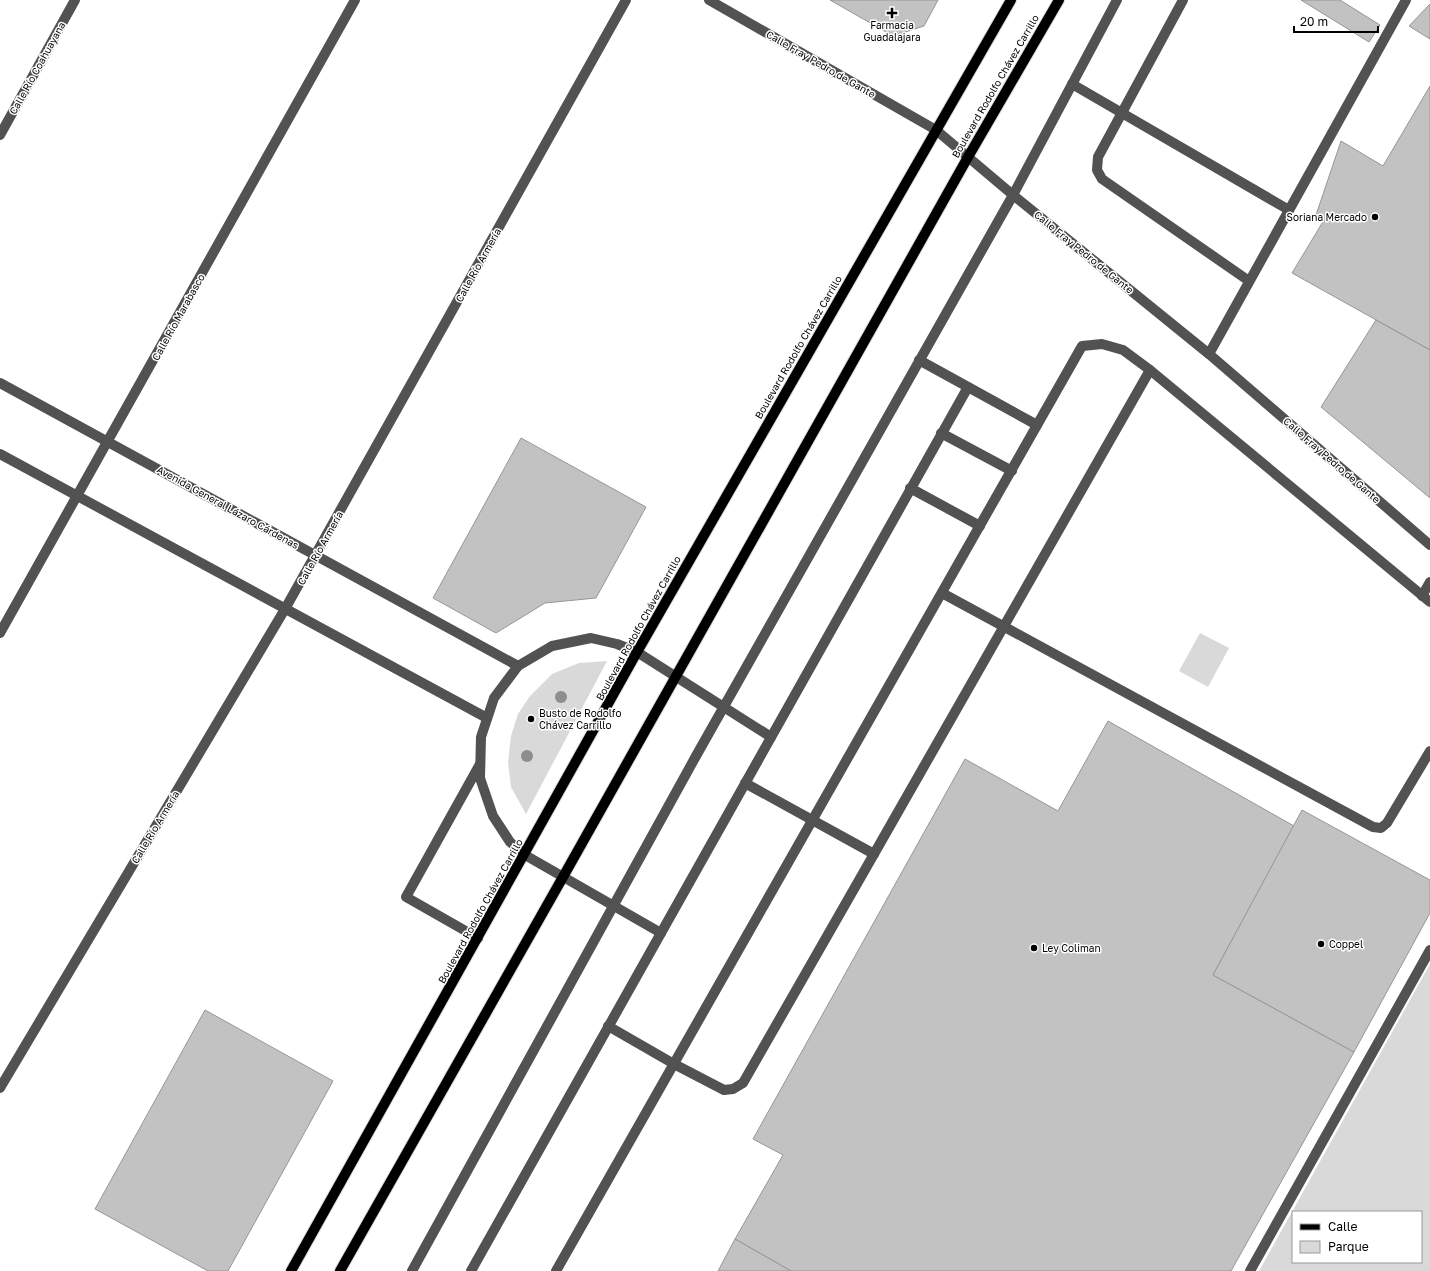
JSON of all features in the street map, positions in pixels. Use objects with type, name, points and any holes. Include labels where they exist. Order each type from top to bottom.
[{"type":"main road","name":"Boulevard Rodolfo Chávez Carrillo","points":[[292,1271],[637,652],[1011,0]]},
{"type":"main road","name":"Boulevard Rodolfo Chávez Carrillo","points":[[340,1271],[564,877],[968,157],[1059,0]]},
{"type":"street","name":"Calle Río Coahuayana","points":[[0,135],[74,0]]},
{"type":"street","name":"Calle Río Marabasco","points":[[0,633],[355,0]]},
{"type":"street","name":"Calle Río Armería","points":[[0,1088],[316,556],[626,0]]},
{"type":"street","name":"Calle Fray Pedro de Gante","points":[[709,0],[936,130],[1013,195],[1209,354],[1430,545]]},
{"type":"street","points":[[416,1270],[613,906],[1013,195],[1117,0]]},
{"type":"street","points":[[1183,0],[1098,157],[1097,170],[1102,180],[1249,281]]},
{"type":"street","points":[[1209,354],[1404,4]]},
{"type":"street","points":[[1072,84],[1289,210]]},
{"type":"street","points":[[556,1271],[1082,346],[1102,344],[1123,350],[1150,370],[1426,599],[1430,582]]},
{"type":"street","points":[[919,360],[1037,426]]},
{"type":"street","points":[[608,1026],[674,1064],[724,1090],[734,1090],[743,1083],[1150,370]]},
{"type":"street","name":"Avenida General Lázaro Cárdenas","points":[[0,383],[518,666]]},
{"type":"street","points":[[471,1271],[968,387]]},
{"type":"street","points":[[942,433],[1012,471]]},
{"type":"street","points":[[0,454],[487,718]]},
{"type":"street","points":[[910,488],[980,526]]},
{"type":"street","points":[[942,593],[1373,827],[1381,828],[1387,823],[1430,751]]},
{"type":"street","points":[[661,933],[525,855],[510,842],[493,816],[480,778],[480,737],[494,698],[518,666],[552,646],[592,638],[617,644],[637,652],[771,736]]},
{"type":"street","points":[[478,938],[406,897],[480,763]]},
{"type":"street","points":[[745,783],[874,854]]},
{"type":"street","points":[[1250,1271],[1430,950]]},
{"type":"green space","points":[[1200,633],[1229,648],[1208,687],[1179,671]]},
{"type":"green space","points":[[607,661],[526,814],[511,787],[508,762],[511,736],[518,714],[530,696],[552,674],[579,663]]},
{"type":"green space","points":[[1430,964],[1430,1271],[1259,1271],[1292,1212],[1292,1263],[1422,1263],[1422,1211],[1292,1211]]},
{"type":"building","name":"Farmacia Guadalajara","points":[[830,0],[938,0],[924,26],[893,36]]},
{"type":"building","points":[[1301,0],[1340,0],[1380,25],[1369,42]]},
{"type":"building","points":[[1430,4],[1430,39],[1409,26]]},
{"type":"building","name":"Soriana Mercado","points":[[1430,86],[1430,350],[1292,273],[1324,220],[1316,215],[1341,141],[1383,166]]},
{"type":"building","points":[[1376,320],[1430,350],[1430,498],[1321,407]]},
{"type":"building","points":[[521,438],[646,507],[596,598],[545,603],[496,633],[433,598]]},
{"type":"building","points":[[1108,721],[1294,826],[1213,975],[1354,1052],[1231,1271],[791,1271],[735,1239],[783,1155],[753,1139],[965,759],[1058,811]]},
{"type":"building","name":"Coppel","points":[[1302,810],[1430,880],[1430,913],[1354,1052],[1213,975]]},
{"type":"building","points":[[205,1010],[333,1081],[228,1271],[208,1271],[95,1209]]},
{"type":"building","points":[[735,1239],[791,1271],[718,1271]]},
{"type":"place","name":"Farmacia Guadalajara","points":[[892,13]]},
{"type":"place","name":"Soriana Mercado","points":[[1375,217]]},
{"type":"place","name":"Busto de Rodolfo Chávez Carrillo","points":[[531,719]]},
{"type":"place","name":"Coppel","points":[[1321,944]]},
{"type":"place","name":"Ley Coliman","points":[[1034,948]]}]
